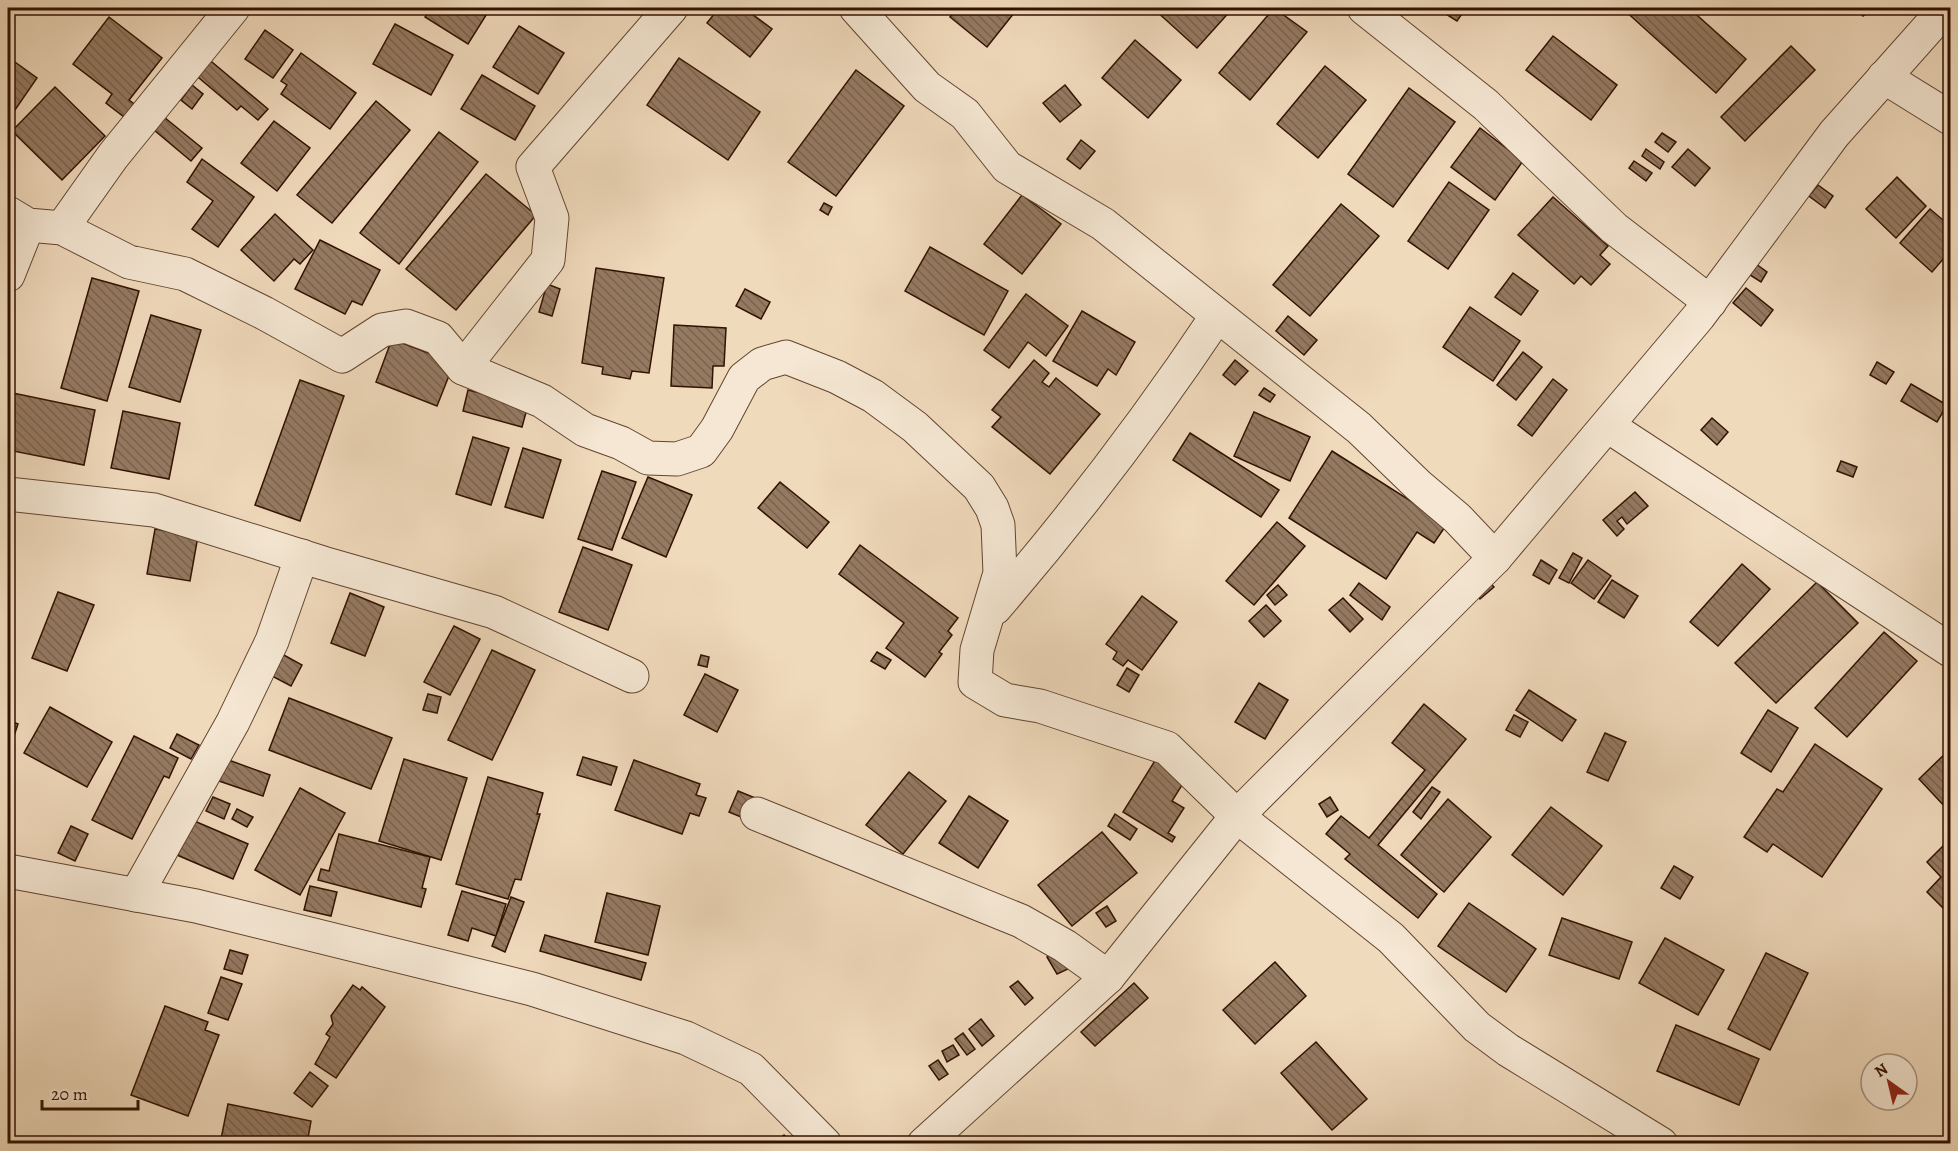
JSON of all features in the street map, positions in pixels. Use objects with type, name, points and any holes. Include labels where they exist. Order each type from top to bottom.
[{"type":"street","points":[[62,228],[113,156],[233,8]]},
{"type":"street","points":[[463,368],[548,260],[552,218],[533,167],[671,8]]},
{"type":"street","points":[[856,8],[927,87],[965,114],[1007,167],[1103,224],[1359,428],[1418,485],[1457,518],[1495,558]]},
{"type":"street","points":[[1364,8],[1486,105],[1614,228],[1710,302]]},
{"type":"street","points":[[932,1141],[1108,977],[1237,816],[1495,558],[1710,302],[1834,134],[1946,8]]},
{"type":"street","points":[[1884,77],[1950,118]]},
{"type":"street","points":[[8,276],[18,219],[62,228],[129,262],[185,274],[264,313],[342,356],[382,330],[406,326],[438,338],[463,368],[542,401],[585,430],[621,443],[648,458],[677,459],[701,451],[717,429],[744,378],[762,364],[786,357],[837,377],[873,396],[915,427],[979,487],[999,525],[1000,573],[977,650],[975,682],[1005,700],[1040,706],[1167,748],[1237,816],[1391,938],[1477,1027],[1508,1050],[1661,1143]]},
{"type":"street","points":[[989,613],[1060,532],[1162,399],[1217,316]]},
{"type":"street","points":[[1608,426],[1950,650]]},
{"type":"street","points":[[8,494],[154,510],[494,612],[632,676]]},
{"type":"street","points":[[136,895],[238,712],[272,641],[302,556]]},
{"type":"street","points":[[757,814],[1021,921],[1065,946],[1108,977]]},
{"type":"street","points":[[8,871],[196,906],[532,989],[686,1038],[751,1069],[825,1143]]},
{"type":"building","points":[[431,8],[481,8],[488,12],[468,44],[425,17]]},
{"type":"building","points":[[719,8],[744,8],[772,29],[750,57],[707,23]]},
{"type":"building","points":[[907,8],[920,8],[914,14]]},
{"type":"building","points":[[957,8],[1018,8],[987,47],[950,17]]},
{"type":"building","points":[[1118,8],[1131,8],[1126,14]]},
{"type":"building","points":[[1157,8],[1233,8],[1197,48],[1155,10]]},
{"type":"building","points":[[1274,8],[1307,32],[1250,100],[1219,73]]},
{"type":"building","points":[[1436,8],[1466,8],[1457,21]]},
{"type":"building","points":[[1622,8],[1689,8],[1746,59],[1716,93]]},
{"type":"building","points":[[1856,8],[1874,8],[1863,16]]},
{"type":"building","points":[[109,17],[162,58],[129,100],[134,104],[124,117],[106,103],[112,94],[73,64]]},
{"type":"building","points":[[395,24],[453,55],[431,95],[373,64]]},
{"type":"building","points":[[519,26],[564,53],[538,94],[493,67]]},
{"type":"building","points":[[265,30],[293,50],[273,78],[245,59]]},
{"type":"building","points":[[1553,36],[1617,85],[1591,120],[1526,70]]},
{"type":"building","points":[[1135,40],[1181,80],[1148,118],[1102,78]]},
{"type":"building","points":[[1791,46],[1815,70],[1745,141],[1721,117]]},
{"type":"building","points":[[301,53],[356,93],[330,129],[281,94],[287,85],[281,81]]},
{"type":"building","points":[[8,57],[37,78],[8,120]]},
{"type":"building","points":[[206,57],[268,109],[258,120],[241,106],[237,110],[193,73]]},
{"type":"building","points":[[679,58],[760,112],[728,160],[647,105]]},
{"type":"building","points":[[1325,66],[1366,100],[1318,158],[1277,124]]},
{"type":"building","points":[[856,70],[904,106],[836,196],[788,162]]},
{"type":"building","points":[[482,75],[535,106],[515,140],[461,109]]},
{"type":"building","points":[[192,85],[203,94],[192,109],[181,100]]},
{"type":"building","points":[[1065,85],[1081,105],[1060,122],[1043,103]]},
{"type":"building","points":[[55,87],[105,136],[62,180],[12,131]]},
{"type":"building","points":[[1409,88],[1455,122],[1393,207],[1348,174]]},
{"type":"building","points":[[376,101],[410,130],[332,223],[297,195]]},
{"type":"building","points":[[159,113],[202,148],[191,161],[148,125]]},
{"type":"building","points":[[274,121],[310,148],[277,191],[241,163]]},
{"type":"building","points":[[1480,128],[1523,161],[1495,200],[1451,167]]},
{"type":"building","points":[[439,132],[478,162],[399,264],[360,233]]},
{"type":"building","points":[[1662,133],[1676,142],[1668,152],[1655,142]]},
{"type":"building","points":[[1081,140],[1095,151],[1080,169],[1067,159]]},
{"type":"building","points":[[1646,149],[1664,162],[1660,169],[1642,156]]},
{"type":"building","points":[[1688,149],[1710,168],[1695,186],[1672,167]]},
{"type":"building","points":[[202,159],[254,197],[218,247],[192,229],[213,201],[187,182]]},
{"type":"building","points":[[1634,161],[1652,173],[1646,181],[1629,168]]},
{"type":"building","points":[[486,174],[536,215],[456,310],[406,269]]},
{"type":"building","points":[[1897,177],[1926,206],[1896,238],[1866,209]]},
{"type":"building","points":[[1449,182],[1489,210],[1448,269],[1408,241]]},
{"type":"building","points":[[1818,185],[1833,196],[1825,208],[1809,196]]},
{"type":"building","points":[[1022,195],[1061,224],[1022,274],[984,244]]},
{"type":"building","points":[[1553,197],[1608,246],[1600,255],[1610,264],[1591,285],[1581,276],[1574,284],[1518,235]]},
{"type":"building","points":[[824,203],[832,207],[828,215],[820,210]]},
{"type":"building","points":[[1341,204],[1379,236],[1310,316],[1273,285]]},
{"type":"building","points":[[1930,209],[1950,226],[1950,260],[1949,262],[1944,258],[1932,272],[1900,243]]},
{"type":"building","points":[[275,214],[313,250],[300,264],[294,259],[274,281],[241,250]]},
{"type":"building","points":[[320,240],[380,270],[362,305],[352,301],[345,314],[295,289]]},
{"type":"building","points":[[930,247],[1008,291],[984,335],[905,291]]},
{"type":"building","points":[[1756,264],[1767,272],[1761,282],[1750,275]]},
{"type":"building","points":[[596,268],[664,278],[649,373],[632,371],[630,379],[602,374],[603,367],[582,363]]},
{"type":"building","points":[[1513,273],[1538,291],[1521,315],[1495,297]]},
{"type":"building","points":[[92,278],[139,291],[107,401],[61,388]]},
{"type":"building","points":[[547,284],[560,289],[552,316],[539,312]]},
{"type":"building","points":[[1746,288],[1773,310],[1761,326],[1733,303]]},
{"type":"building","points":[[745,289],[770,302],[761,319],[736,306]]},
{"type":"building","points":[[1026,294],[1068,326],[1046,356],[1028,342],[1009,368],[984,350]]},
{"type":"building","points":[[1470,307],[1520,341],[1493,381],[1443,347]]},
{"type":"building","points":[[1082,311],[1135,342],[1116,375],[1108,369],[1097,386],[1053,361]]},
{"type":"building","points":[[151,315],[201,330],[180,402],[129,387]]},
{"type":"building","points":[[1288,316],[1317,340],[1304,355],[1276,331]]},
{"type":"building","points":[[674,325],[726,328],[724,366],[713,366],[712,388],[671,386]]},
{"type":"building","points":[[392,339],[454,363],[437,406],[376,382]]},
{"type":"building","points":[[1523,352],[1542,367],[1516,400],[1497,385]]},
{"type":"building","points":[[1034,360],[1049,373],[1042,382],[1049,387],[1056,378],[1100,414],[1050,474],[992,427],[1001,417],[992,410]]},
{"type":"building","points":[[1235,360],[1248,371],[1235,385],[1223,375]]},
{"type":"building","points":[[1877,362],[1894,372],[1886,384],[1870,375]]},
{"type":"building","points":[[1553,379],[1567,390],[1532,436],[1518,425]]},
{"type":"building","points":[[300,380],[344,396],[300,521],[255,505]]},
{"type":"building","points":[[1911,384],[1947,405],[1937,422],[1901,401]]},
{"type":"building","points":[[1264,388],[1275,395],[1270,402],[1259,395]]},
{"type":"building","points":[[468,390],[528,405],[522,427],[463,411]]},
{"type":"building","points":[[8,392],[95,410],[84,465],[8,450]]},
{"type":"building","points":[[123,411],[180,423],[169,479],[111,468]]},
{"type":"building","points":[[1254,412],[1310,437],[1290,481],[1234,456]]},
{"type":"building","points":[[1712,418],[1728,432],[1717,445],[1701,430]]},
{"type":"building","points":[[1190,433],[1279,490],[1261,517],[1173,460]]},
{"type":"building","points":[[473,437],[509,448],[491,505],[456,494]]},
{"type":"building","points":[[523,448],[561,460],[543,518],[505,507]]},
{"type":"building","points":[[1332,451],[1447,524],[1434,543],[1417,532],[1386,579],[1289,518]]},
{"type":"building","points":[[1841,461],[1857,467],[1853,477],[1837,471]]},
{"type":"building","points":[[602,471],[636,482],[612,550],[578,539]]},
{"type":"building","points":[[648,477],[692,495],[666,557],[622,538]]},
{"type":"building","points":[[780,482],[829,522],[807,548],[758,508]]},
{"type":"building","points":[[1635,492],[1648,506],[1627,524],[1622,517],[1617,521],[1624,529],[1617,536],[1603,520]]},
{"type":"building","points":[[1277,522],[1305,546],[1254,605],[1226,581]]},
{"type":"building","points":[[155,529],[198,536],[190,581],[147,574]]},
{"type":"building","points":[[860,545],[958,618],[948,631],[952,635],[939,652],[942,654],[925,677],[886,648],[904,623],[839,574]]},
{"type":"building","points":[[583,547],[632,565],[608,630],[559,612]]},
{"type":"building","points":[[1573,553],[1582,558],[1569,583],[1559,578]]},
{"type":"building","points":[[1541,560],[1557,570],[1549,584],[1533,575]]},
{"type":"building","points":[[1588,560],[1611,576],[1594,599],[1571,583]]},
{"type":"building","points":[[1742,564],[1770,589],[1718,646],[1690,622]]},
{"type":"building","points":[[1612,580],[1638,596],[1624,618],[1598,602]]},
{"type":"building","points":[[1489,582],[1494,587],[1480,599],[1475,593]]},
{"type":"building","points":[[1817,582],[1858,623],[1776,703],[1735,663]]},
{"type":"building","points":[[1359,583],[1390,607],[1382,620],[1350,595]]},
{"type":"building","points":[[1278,585],[1287,595],[1275,605],[1267,595]]},
{"type":"building","points":[[58,592],[94,605],[67,671],[32,658]]},
{"type":"building","points":[[350,593],[384,607],[365,656],[331,643]]},
{"type":"building","points":[[1142,596],[1177,622],[1142,670],[1128,660],[1123,666],[1113,659],[1117,652],[1106,644]]},
{"type":"building","points":[[1343,598],[1363,619],[1350,632],[1329,610]]},
{"type":"building","points":[[1266,605],[1281,621],[1264,637],[1249,621]]},
{"type":"building","points":[[454,626],[480,639],[450,695],[424,682]]},
{"type":"building","points":[[1884,632],[1917,661],[1847,737],[1815,708]]},
{"type":"building","points":[[492,650],[535,670],[492,760],[448,740]]},
{"type":"building","points":[[877,652],[891,660],[885,669],[871,661]]},
{"type":"building","points":[[282,654],[302,665],[291,686],[270,675]]},
{"type":"building","points":[[701,655],[709,657],[707,667],[698,665]]},
{"type":"building","points":[[1127,668],[1139,675],[1129,692],[1117,685]]},
{"type":"building","points":[[705,674],[738,690],[717,732],[684,715]]},
{"type":"building","points":[[1259,683],[1288,700],[1265,739],[1235,722]]},
{"type":"building","points":[[1529,690],[1576,720],[1562,741],[1516,710]]},
{"type":"building","points":[[428,694],[441,697],[437,713],[423,710]]},
{"type":"building","points":[[289,698],[392,738],[371,789],[269,750]]},
{"type":"building","points":[[1424,704],[1466,739],[1378,845],[1437,894],[1418,918],[1345,859],[1350,854],[1326,834],[1341,816],[1369,838],[1425,770],[1392,743]]},
{"type":"building","points":[[50,707],[112,742],[87,787],[24,753]]},
{"type":"building","points":[[1768,710],[1798,728],[1771,772],[1741,753]]},
{"type":"building","points":[[1514,715],[1528,722],[1520,737],[1506,730]]},
{"type":"building","points":[[8,720],[18,724],[8,754]]},
{"type":"building","points":[[1605,733],[1626,742],[1608,781],[1587,772]]},
{"type":"building","points":[[177,734],[199,745],[191,759],[170,748]]},
{"type":"building","points":[[134,736],[178,758],[169,778],[164,776],[132,839],[92,820]]},
{"type":"building","points":[[1815,744],[1882,789],[1822,877],[1773,844],[1767,852],[1744,837],[1777,789],[1783,792]]},
{"type":"building","points":[[1950,749],[1950,812],[1919,779]]},
{"type":"building","points":[[583,757],[617,767],[611,785],[577,775]]},
{"type":"building","points":[[223,758],[270,775],[263,796],[216,780]]},
{"type":"building","points":[[404,759],[467,778],[441,860],[379,841]]},
{"type":"building","points":[[1156,759],[1187,777],[1172,801],[1184,808],[1168,833],[1175,837],[1172,842],[1123,812]]},
{"type":"building","points":[[634,760],[700,784],[696,795],[706,798],[699,816],[690,813],[682,834],[615,810]]},
{"type":"building","points":[[909,772],[946,801],[903,854],[866,825]]},
{"type":"building","points":[[488,777],[543,793],[537,814],[540,814],[521,880],[515,879],[508,899],[456,884]]},
{"type":"building","points":[[1432,787],[1440,792],[1421,819],[1413,812]]},
{"type":"building","points":[[300,788],[345,813],[300,895],[255,870]]},
{"type":"building","points":[[738,791],[755,798],[746,819],[729,812]]},
{"type":"building","points":[[969,796],[1008,821],[978,868],[939,843]]},
{"type":"building","points":[[213,797],[230,804],[224,819],[206,811]]},
{"type":"building","points":[[1330,797],[1338,810],[1327,817],[1319,804]]},
{"type":"building","points":[[1448,799],[1491,837],[1444,892],[1401,855]]},
{"type":"building","points":[[1551,807],[1602,846],[1563,895],[1512,855]]},
{"type":"building","points":[[237,809],[253,817],[247,827],[232,819]]},
{"type":"building","points":[[1115,814],[1137,829],[1130,840],[1108,826]]},
{"type":"building","points":[[192,820],[248,844],[233,879],[177,855]]},
{"type":"building","points":[[71,826],[88,834],[75,861],[58,853]]},
{"type":"building","points":[[1102,832],[1137,873],[1072,926],[1038,885]]},
{"type":"building","points":[[339,834],[430,857],[422,888],[426,889],[421,907],[318,880],[321,869],[329,871]]},
{"type":"building","points":[[1950,839],[1949,914],[1927,892],[1941,877],[1927,862]]},
{"type":"building","points":[[1674,866],[1693,877],[1680,899],[1661,888]]},
{"type":"building","points":[[310,886],[337,892],[331,916],[304,910]]},
{"type":"building","points":[[462,891],[506,904],[496,936],[472,928],[468,941],[448,935]]},
{"type":"building","points":[[607,893],[660,906],[648,955],[595,942]]},
{"type":"building","points":[[511,897],[524,902],[505,952],[492,946]]},
{"type":"building","points":[[1469,903],[1536,949],[1506,992],[1438,946]]},
{"type":"building","points":[[1107,906],[1116,921],[1106,927],[1096,913]]},
{"type":"building","points":[[1562,918],[1632,942],[1619,979],[1549,955]]},
{"type":"building","points":[[545,935],[646,963],[641,980],[540,951]]},
{"type":"building","points":[[1665,938],[1724,970],[1698,1015],[1639,983]]},
{"type":"building","points":[[230,950],[248,955],[242,974],[224,969]]},
{"type":"building","points":[[1059,951],[1068,969],[1057,974],[1047,957]]},
{"type":"building","points":[[1766,953],[1808,973],[1770,1050],[1728,1029]]},
{"type":"building","points":[[1275,962],[1306,996],[1255,1044],[1223,1010]]},
{"type":"building","points":[[221,977],[242,984],[228,1020],[208,1013]]},
{"type":"building","points":[[1018,981],[1033,998],[1025,1005],[1010,987]]},
{"type":"building","points":[[1134,983],[1148,998],[1095,1046],[1081,1032]]},
{"type":"building","points":[[353,985],[360,990],[362,987],[385,1007],[336,1078],[315,1064],[330,1037],[326,1034],[333,1024],[331,1016]]},
{"type":"building","points":[[165,1006],[208,1022],[205,1030],[219,1035],[188,1116],[131,1095]]},
{"type":"building","points":[[981,1019],[994,1036],[982,1046],[969,1029]]},
{"type":"building","points":[[1676,1025],[1759,1059],[1739,1105],[1657,1071]]},
{"type":"building","points":[[963,1033],[975,1049],[967,1055],[955,1039]]},
{"type":"building","points":[[1316,1042],[1367,1099],[1332,1130],[1281,1073]]},
{"type":"building","points":[[953,1045],[959,1055],[947,1062],[942,1051]]},
{"type":"building","points":[[938,1060],[948,1074],[939,1080],[929,1066]]},
{"type":"building","points":[[310,1072],[328,1086],[312,1107],[294,1093]]},
{"type":"building","points":[[228,1104],[311,1121],[307,1144],[220,1144]]},
{"type":"building","points":[[784,1135],[791,1144],[774,1144]]}]
